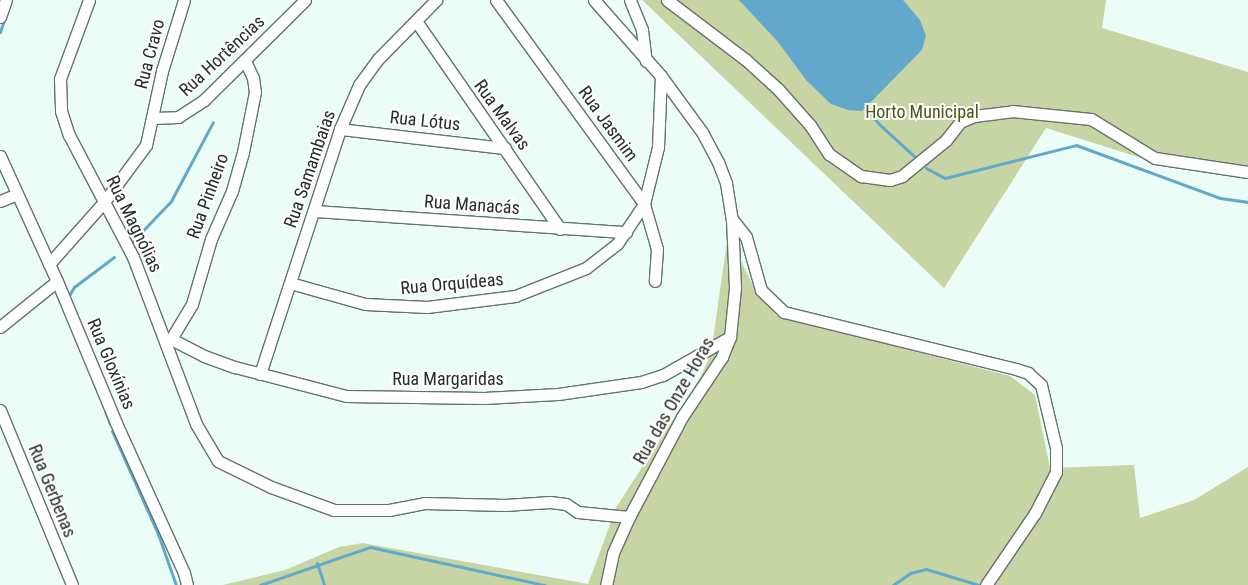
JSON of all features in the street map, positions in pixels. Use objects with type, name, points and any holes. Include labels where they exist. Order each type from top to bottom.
[{"type":"street","points":[[0,17],[6,0]]},
{"type":"street","name":"Rua Magnólias","points":[[88,0],[60,78],[58,97],[69,135],[136,265],[169,342],[196,424],[218,461],[271,488],[334,510],[389,510],[424,502],[505,505],[550,502],[566,504],[578,512],[629,517]]},
{"type":"street","name":"Rua Cravo","points":[[49,264],[104,202],[138,159],[146,145],[162,71],[184,0]]},
{"type":"street","name":"Rua Hortências","points":[[153,118],[178,117],[190,110],[245,61],[305,0]]},
{"type":"street","name":"Rua Samambaias","points":[[260,374],[315,211],[340,129],[368,72],[436,0]]},
{"type":"street","name":"Rua Jasmim","points":[[496,0],[644,204],[657,249],[655,281]]},
{"type":"street","points":[[594,0],[646,61],[662,76]]},
{"type":"street","points":[[630,0],[642,30],[646,61]]},
{"type":"street","points":[[667,0],[746,60],[797,111],[829,154],[861,176],[890,180],[902,176],[946,140],[960,122],[974,116],[1012,111],[1091,119],[1155,158],[1248,172]]},
{"type":"street","name":"Rua Malvas","points":[[416,21],[560,229]]},
{"type":"street","name":"Rua Pinheiro","points":[[169,342],[192,304],[211,239],[232,191],[243,152],[255,92],[253,78],[245,61]]},
{"type":"street","name":"Rua Orquídeas","points":[[290,283],[381,306],[428,307],[483,302],[515,296],[566,278],[600,258],[626,232],[644,204],[658,146],[662,76]]},
{"type":"street","name":"Rua das Onze Horas","points":[[606,585],[614,553],[629,517],[682,417],[722,357],[730,337],[735,288],[732,219],[726,183],[718,162],[702,132],[662,76]]},
{"type":"street","name":"Rua Lótus","points":[[340,129],[505,148]]},
{"type":"street","name":"Rua Gloxínias","points":[[0,156],[57,281],[184,573],[186,585]]},
{"type":"street","points":[[0,201],[17,194]]},
{"type":"street","name":"Rua Manacás","points":[[315,211],[626,232]]},
{"type":"street","points":[[732,219],[746,237],[761,290],[784,312],[1016,369],[1028,373],[1041,385],[1056,448],[1054,478],[1035,513],[986,585]]},
{"type":"street","points":[[0,327],[57,281]]},
{"type":"street","name":"Rua Margaridas","points":[[169,342],[204,356],[260,374],[346,396],[484,398],[558,394],[610,388],[663,375],[730,337]]},
{"type":"street","name":"Rua Gerbenas","points":[[0,410],[72,585]]},
{"type":"green space","name":"Horto Municipal","points":[[642,0],[1106,0],[1102,28],[1248,72],[1248,177],[1154,162],[1046,128],[944,288]]},
{"type":"green space","points":[[728,234],[757,294],[777,316],[1010,376],[1035,395],[1050,468],[1134,465],[1140,518],[1194,500],[1248,467],[1248,585],[223,585],[285,570],[339,547],[363,543],[588,584],[617,506],[700,378],[711,354]]},
{"type":"water","points":[[739,0],[903,0],[920,20],[926,36],[922,50],[862,111],[848,110],[831,104],[806,80],[778,42]]},
{"type":"waterway","points":[[0,32],[5,17]]},
{"type":"waterway","points":[[867,102],[868,112],[915,157]]},
{"type":"waterway","points":[[132,242],[171,201],[213,122]]},
{"type":"waterway","points":[[926,168],[945,178],[1076,145],[1220,198],[1248,202]]},
{"type":"waterway","points":[[68,297],[74,287],[114,257]]},
{"type":"waterway","points":[[105,411],[110,424]]},
{"type":"waterway","points":[[112,431],[158,534],[176,585]]},
{"type":"waterway","points":[[260,585],[370,547],[545,585]]},
{"type":"waterway","points":[[317,563],[324,585]]},
{"type":"waterway","points":[[893,585],[910,573],[926,569],[979,585]]}]
